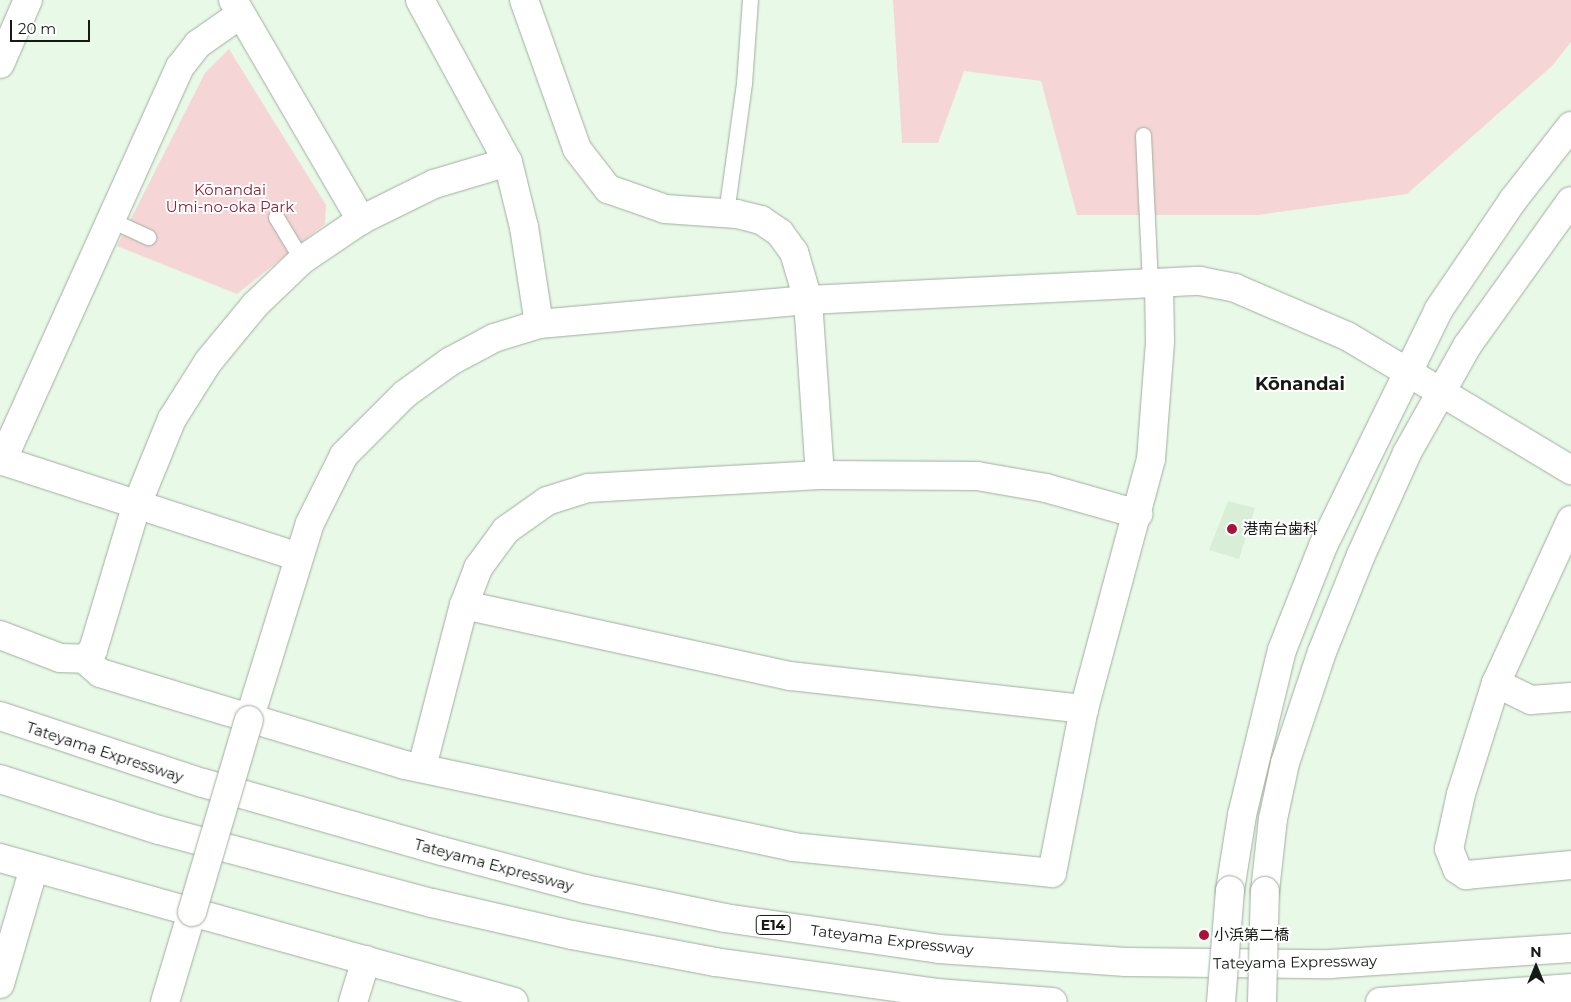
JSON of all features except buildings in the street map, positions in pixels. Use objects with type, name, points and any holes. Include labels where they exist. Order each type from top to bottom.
[{"type":"main road","points":[[0,64],[28,0]]},
{"type":"main road","points":[[420,0],[508,162],[524,227],[539,324]]},
{"type":"main road","points":[[524,0],[577,149],[608,189],[666,209],[726,213],[761,220],[780,233],[794,252],[808,300],[820,475]]},
{"type":"main road","points":[[298,557],[136,507],[1,461],[180,68],[198,44],[237,7],[361,220]]},
{"type":"main road","points":[[1221,1002],[1230,890],[1242,815],[1282,650],[1323,546],[1407,371],[1444,301],[1513,200],[1571,126]]},
{"type":"main road","points":[[84,659],[94,650],[136,507],[172,419],[208,362],[255,304],[302,260],[361,220],[434,184],[508,162]]},
{"type":"main road","points":[[1262,1002],[1265,891],[1273,820],[1285,763],[1322,652],[1407,453],[1467,346],[1571,201]]},
{"type":"main road","points":[[165,1002],[298,557],[310,523],[344,455],[405,394],[451,361],[494,338],[539,324],[808,300],[1200,281],[1235,288],[1347,336],[1571,470]]},
{"type":"main road","points":[[0,635],[60,658],[84,659],[100,673],[249,720],[405,765],[422,766],[793,847],[1052,873],[1084,709],[1138,514],[1156,425],[1155,283]]},
{"type":"main road","points":[[422,766],[464,605],[478,568],[506,530],[547,501],[588,488],[820,475],[977,476],[1046,488],[1138,514]]},
{"type":"main road","points":[[1571,520],[1496,683],[1461,794],[1449,849],[1457,869],[1466,875],[1571,866]]},
{"type":"main road","points":[[464,605],[790,676],[1084,709]]},
{"type":"main road","points":[[1496,683],[1531,700],[1571,697]]},
{"type":"main road","name":"Tateyama Expressway","points":[[0,716],[203,784],[585,889],[724,918],[940,949],[1126,962],[1330,964],[1571,948]]},
{"type":"main road","points":[[0,779],[159,830],[432,903],[572,935],[715,962],[936,993],[1053,1002]]},
{"type":"main road","points":[[0,858],[514,1002]]},
{"type":"main road","points":[[0,984],[34,868]]},
{"type":"main road","points":[[353,1002],[366,960]]},
{"type":"main road","points":[[1380,1002],[1571,988]]},
{"type":"lane","points":[[726,213],[744,84],[750,0]]},
{"type":"lane","points":[[1143,135],[1155,283]]},
{"type":"lane","points":[[276,217],[302,260]]},
{"type":"lane","points":[[111,220],[148,237]]},
{"type":"shaded area","points":[[1228,501],[1255,508],[1239,559],[1209,550]]},
{"type":"green space","points":[[893,0],[1571,0],[1571,42],[1552,66],[1407,194],[1258,215],[1077,215],[1041,81],[964,71],[938,143],[902,143]]},
{"type":"green space","name":"Kōnandai Umi-no-oka Park","points":[[229,49],[326,205],[325,224],[237,294],[117,246],[205,73]]},
{"type":"place","name":"港南台歯科","points":[[1232,529]]},
{"type":"place","name":"小浜第二橋","points":[[1204,935]]},
{"type":"district","name":"Kōnandai","points":[[1300,384]]}]
